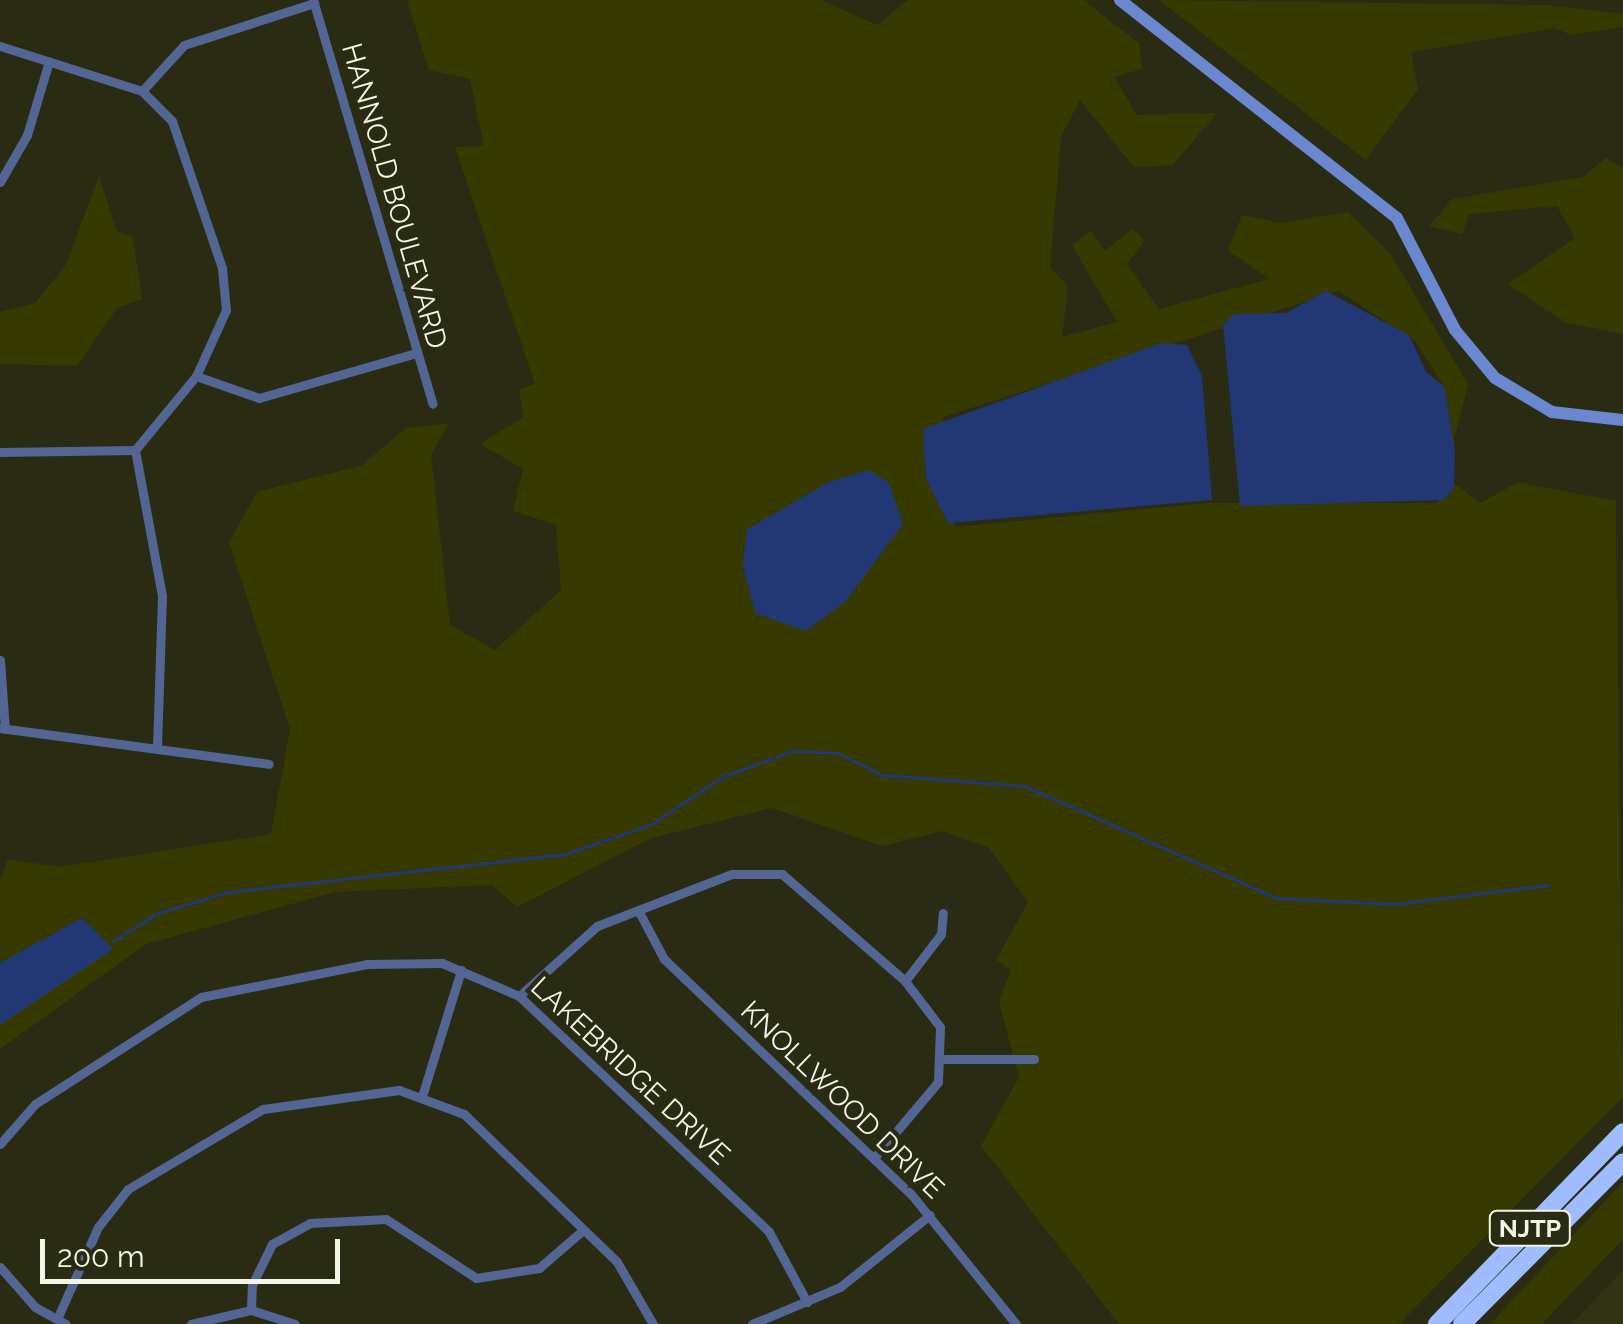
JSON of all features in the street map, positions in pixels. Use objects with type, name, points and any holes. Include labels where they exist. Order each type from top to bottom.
[{"type":"highway","name":"NJTP","points":[[1437,1324],[1623,1132]]},
{"type":"highway","name":"NJTP","points":[[1462,1324],[1623,1162]]},
{"type":"street","points":[[1120,0],[1397,218],[1455,330],[1495,378],[1552,412],[1623,420]]},
{"type":"street","points":[[142,91],[184,45],[314,2]]},
{"type":"street","name":"HANNOLD BOULEVARD","points":[[314,2],[432,404]]},
{"type":"street","points":[[0,46],[142,91],[184,143],[222,268],[222,333],[196,376],[136,450],[162,596],[156,749]]},
{"type":"street","points":[[0,182],[49,61]]},
{"type":"street","points":[[196,376],[259,398],[416,353]]},
{"type":"street","points":[[0,452],[136,450]]},
{"type":"street","points":[[0,660],[3,728],[268,764]]},
{"type":"street","points":[[518,996],[580,936],[638,910],[768,870],[804,886],[905,981],[940,1026],[945,1060],[928,1101],[874,1158]]},
{"type":"street","name":"KNOLLWOOD DRIVE","points":[[638,910],[664,959],[930,1215],[1009,1322]]},
{"type":"street","points":[[905,981],[940,934],[943,914]]},
{"type":"street","name":"LAKEBRIDGE DRIVE","points":[[0,1144],[35,1104],[201,997],[400,960],[461,970],[518,996],[768,1232],[807,1302]]},
{"type":"street","points":[[423,1093],[461,970]]},
{"type":"street","points":[[945,1060],[1034,1059]]},
{"type":"street","points":[[0,1267],[62,1321],[114,1204],[229,1122],[358,1090],[423,1093],[464,1114],[617,1262],[653,1324]]},
{"type":"street","points":[[752,1324],[855,1277],[930,1215]]},
{"type":"street","points":[[251,1310],[252,1284],[272,1244],[310,1223],[386,1219],[476,1278],[539,1268],[583,1230]]},
{"type":"street","points":[[191,1324],[251,1310],[295,1324]]},
{"type":"shaded area","points":[[407,0],[821,0],[877,25],[908,0],[1083,0],[1139,43],[1142,69],[1114,77],[1137,115],[1217,113],[1173,165],[1134,167],[1080,100],[1061,137],[1050,267],[1068,286],[1062,337],[1117,322],[1072,245],[1091,231],[1105,251],[1133,228],[1144,241],[1127,264],[1159,309],[1269,279],[1228,250],[1242,215],[1281,223],[1348,212],[1390,253],[1468,384],[1453,444],[1444,386],[1415,341],[1339,291],[943,417],[955,527],[1208,503],[1437,503],[1454,483],[1481,503],[1518,482],[1616,501],[1623,1097],[1399,1324],[1119,1324],[981,1146],[1019,1077],[999,1002],[1011,970],[996,960],[1028,902],[989,848],[943,831],[882,846],[772,808],[651,838],[517,907],[492,885],[335,892],[146,944],[0,1049],[0,880],[8,859],[59,867],[271,834],[290,729],[229,542],[257,492],[361,466],[406,428],[449,423],[431,455],[450,625],[495,650],[561,590],[556,525],[513,511],[523,469],[480,444],[523,417],[519,389],[535,384],[455,147],[484,146],[470,79],[429,70]]},
{"type":"shaded area","points":[[1159,0],[1549,5],[1623,14],[1623,27],[1571,35],[1555,28],[1411,52],[1418,89],[1366,160]]},
{"type":"shaded area","points":[[1606,158],[1623,168],[1623,334],[1564,322],[1508,284],[1575,238],[1557,206],[1469,214],[1462,234],[1429,226],[1453,199],[1583,177]]},
{"type":"shaded area","points":[[99,176],[117,232],[133,237],[142,299],[117,308],[77,366],[0,364],[0,312],[35,303],[66,265]]},
{"type":"shaded area","points":[[1623,1182],[1623,1239],[1542,1324],[1490,1324]]},
{"type":"shaded area","points":[[1623,1271],[1623,1324],[1571,1324]]},
{"type":"water","points":[[1326,291],[1409,335],[1426,372],[1444,386],[1455,451],[1454,488],[1444,500],[1240,506],[1223,324],[1235,314],[1286,313]]},
{"type":"water","points":[[1161,343],[1187,345],[1202,376],[1212,500],[948,523],[926,479],[923,429]]},
{"type":"water","points":[[869,470],[889,483],[903,524],[845,602],[806,631],[755,613],[743,566],[747,529],[829,482]]},
{"type":"water","points":[[82,918],[113,949],[0,1025],[0,963]]},
{"type":"waterway","points":[[113,941],[158,913],[228,892],[566,854],[652,824],[722,777],[792,751],[838,753],[883,775],[1025,786],[1277,898],[1395,904],[1548,885]]}]
